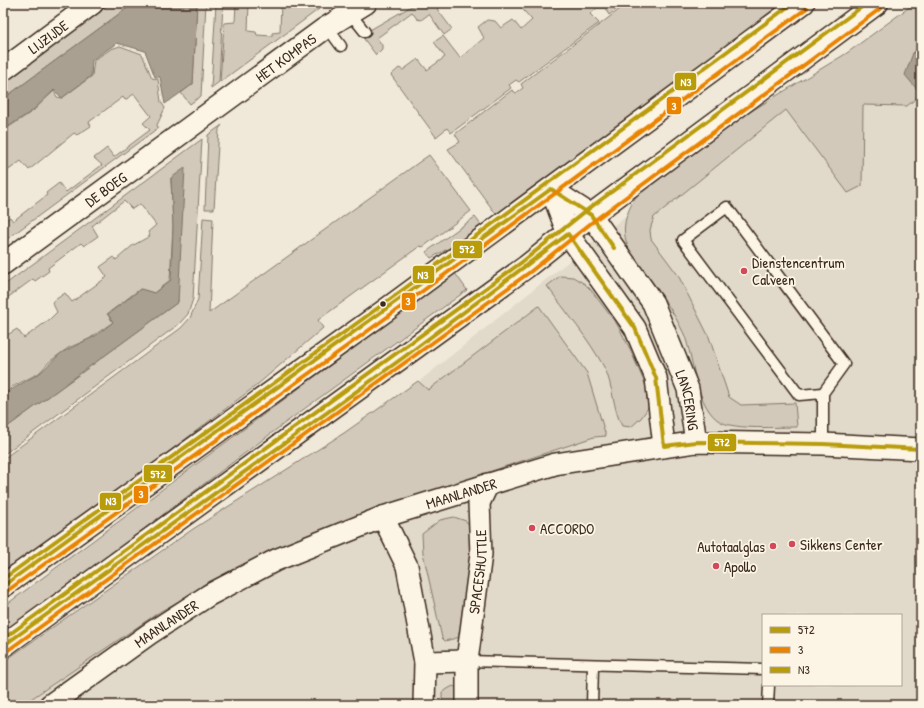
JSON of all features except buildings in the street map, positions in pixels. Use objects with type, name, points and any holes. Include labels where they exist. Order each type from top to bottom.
[{"type":"main road","points":[[3,586],[386,310],[803,3]]},
{"type":"main road","points":[[3,646],[526,267],[591,215],[876,3]]},
{"type":"street","name":"LIJZIJDE","points":[[3,70],[93,3]]},
{"type":"street","name":"HET KOMPAS","points":[[207,114],[342,12]]},
{"type":"street","name":"DE BOEG","points":[[3,264],[207,114]]},
{"type":"street","name":"LANCERING","points":[[551,188],[591,215],[653,303],[688,389],[696,442]]},
{"type":"street","name":"LANCERING","points":[[551,188],[568,234],[635,328],[656,378],[664,446]]},
{"type":"street","name":"MAANLANDER","points":[[50,705],[149,634],[209,595],[276,560],[384,517],[555,464],[696,442],[823,444],[921,450]]},
{"type":"street","name":"SPACESHUTTLE","points":[[466,705],[467,661],[481,554],[479,502],[488,484]]},
{"type":"street","points":[[384,517],[408,566],[425,662],[424,705]]},
{"type":"street","points":[[425,662],[467,661]]},
{"type":"lane","points":[[342,12],[365,32]]},
{"type":"lane","points":[[341,46],[342,12]]},
{"type":"lane","points":[[823,444],[824,393],[844,364],[727,207],[683,240],[799,395],[824,393]]},
{"type":"lane","points":[[467,661],[593,666],[762,669]]},
{"type":"lane","points":[[592,705],[593,666]]},
{"type":"lane","points":[[768,705],[769,686]]},
{"type":"shaded area","points":[[111,3],[134,3],[3,99],[3,79]]},
{"type":"shaded area","points":[[134,3],[197,3],[193,84],[165,104],[160,77],[155,77],[145,51],[117,43],[92,60],[91,76],[62,98],[54,90],[32,111],[3,130],[3,99]]},
{"type":"shaded area","points":[[197,3],[206,3],[201,96],[190,104],[181,93],[193,84]]},
{"type":"shaded area","points":[[216,3],[223,3],[219,82],[211,88]]},
{"type":"shaded area","points":[[236,3],[249,3],[248,31],[256,32],[257,35],[272,36],[272,33],[280,32],[281,3],[318,3],[319,9],[220,82],[224,23],[235,22]]},
{"type":"shaded area","points":[[417,3],[444,3],[437,9],[452,29],[444,35],[429,14],[421,20],[417,19],[412,12],[377,38],[382,45],[382,49],[376,55],[361,35]]},
{"type":"shaded area","points":[[517,3],[625,3],[609,15],[605,8],[597,8],[590,14],[599,23],[519,82],[516,80],[509,85],[511,88],[451,133],[447,128],[436,137],[391,75],[399,68],[403,70],[418,59],[427,70],[445,57],[434,42],[443,36],[460,58],[484,38],[478,27],[487,20],[495,21],[501,28],[513,20],[521,30],[532,20]]},
{"type":"shaded area","points":[[628,3],[786,3],[496,214],[448,149],[460,142],[455,134],[512,90],[516,93],[523,88],[521,84]]},
{"type":"shaded area","points":[[915,3],[921,3],[921,46],[913,53],[921,94],[907,106],[863,105],[862,186],[848,193],[786,110],[654,217],[650,230],[651,239],[678,275],[709,337],[729,397],[741,405],[795,403],[797,427],[747,427],[728,425],[721,422],[706,406],[701,395],[684,334],[676,318],[629,250],[624,228],[629,210],[638,193],[740,118],[847,53]]},
{"type":"shaded area","points":[[921,3],[921,705],[3,705],[3,695],[231,532],[659,189]]},
{"type":"shaded area","points":[[120,46],[142,54],[152,78],[158,79],[161,102],[165,108],[157,125],[158,128],[3,242],[3,223],[10,217],[13,221],[47,195],[46,193],[59,183],[66,192],[102,165],[94,158],[107,148],[114,157],[150,130],[143,123],[151,116],[134,94],[125,100],[123,97],[89,122],[91,126],[77,135],[74,133],[29,170],[21,161],[3,174],[3,131],[33,111],[54,91],[57,97],[62,98],[92,76],[94,60],[111,49]]},
{"type":"shaded area","points":[[921,46],[921,94],[905,75],[913,53]]},
{"type":"shaded area","points":[[222,125],[219,129],[214,209],[205,209],[208,135]]},
{"type":"shaded area","points":[[202,139],[193,299],[188,314],[179,324],[3,455],[3,430],[178,302],[171,178],[173,227],[170,280],[154,293],[140,289],[107,314],[113,322],[89,339],[68,348],[49,362],[39,373],[12,387],[3,396],[4,337],[17,329],[24,338],[57,312],[52,302],[65,293],[72,302],[107,277],[100,267],[114,257],[116,260],[132,246],[150,236],[148,232],[156,225],[140,204],[132,209],[124,201],[92,226],[98,236],[84,246],[81,243],[48,268],[49,271],[35,281],[33,279],[3,301],[3,286]]},
{"type":"shaded area","points":[[429,155],[471,211],[423,247],[420,246],[318,320],[323,328],[257,385],[3,577],[3,459],[181,328],[190,318],[198,299],[203,218],[213,219],[209,313]]},
{"type":"shaded area","points":[[185,168],[178,302],[3,430],[3,396],[40,373],[61,353],[97,335],[113,322],[108,314],[141,289],[154,293],[171,280],[173,227],[171,178]]},
{"type":"shaded area","points":[[475,217],[481,225],[451,247],[431,258],[426,252]]},
{"type":"shaded area","points":[[455,273],[467,290],[285,423],[3,635],[3,607]]},
{"type":"shaded area","points":[[560,276],[573,277],[585,284],[591,290],[618,326],[629,347],[649,393],[648,408],[641,418],[631,427],[622,426],[619,420],[607,374],[598,356],[547,286]]},
{"type":"shaded area","points":[[539,306],[587,373],[606,436],[594,437],[377,509],[245,566],[161,611],[22,705],[3,705],[3,662],[193,529],[344,433],[418,381],[428,390]]},
{"type":"shaded area","points":[[454,517],[466,521],[472,528],[473,552],[460,637],[445,641],[442,638],[423,553],[422,534],[440,520]]},
{"type":"shaded area","points":[[453,686],[459,689],[461,705],[442,705],[442,692]]},
{"type":"transit line","name":"N3","points":[[3,579],[382,305],[793,3]]},
{"type":"transit line","name":"N3","points":[[3,639],[522,262],[587,210],[867,3]]},
{"type":"transit line","name":"3","points":[[7,591],[390,315],[807,8]]},
{"type":"transit line","name":"3","points":[[7,651],[530,272],[595,220],[881,8]]},
{"type":"transit line","name":"572","points":[[3,586],[551,189],[591,215],[614,248]]},
{"type":"transit line","name":"572","points":[[3,646],[404,357],[568,234],[635,328],[656,378],[664,446],[696,442],[823,444],[921,449]]},
{"type":"place","name":"Dienstencentrum Calveen","points":[[744,271]]},
{"type":"place","name":"ACCORDO","points":[[532,528]]},
{"type":"place","name":"Sikkens Center","points":[[792,544]]},
{"type":"place","name":"Autotaalglas","points":[[773,546]]},
{"type":"place","name":"Apollo","points":[[716,566]]}]
